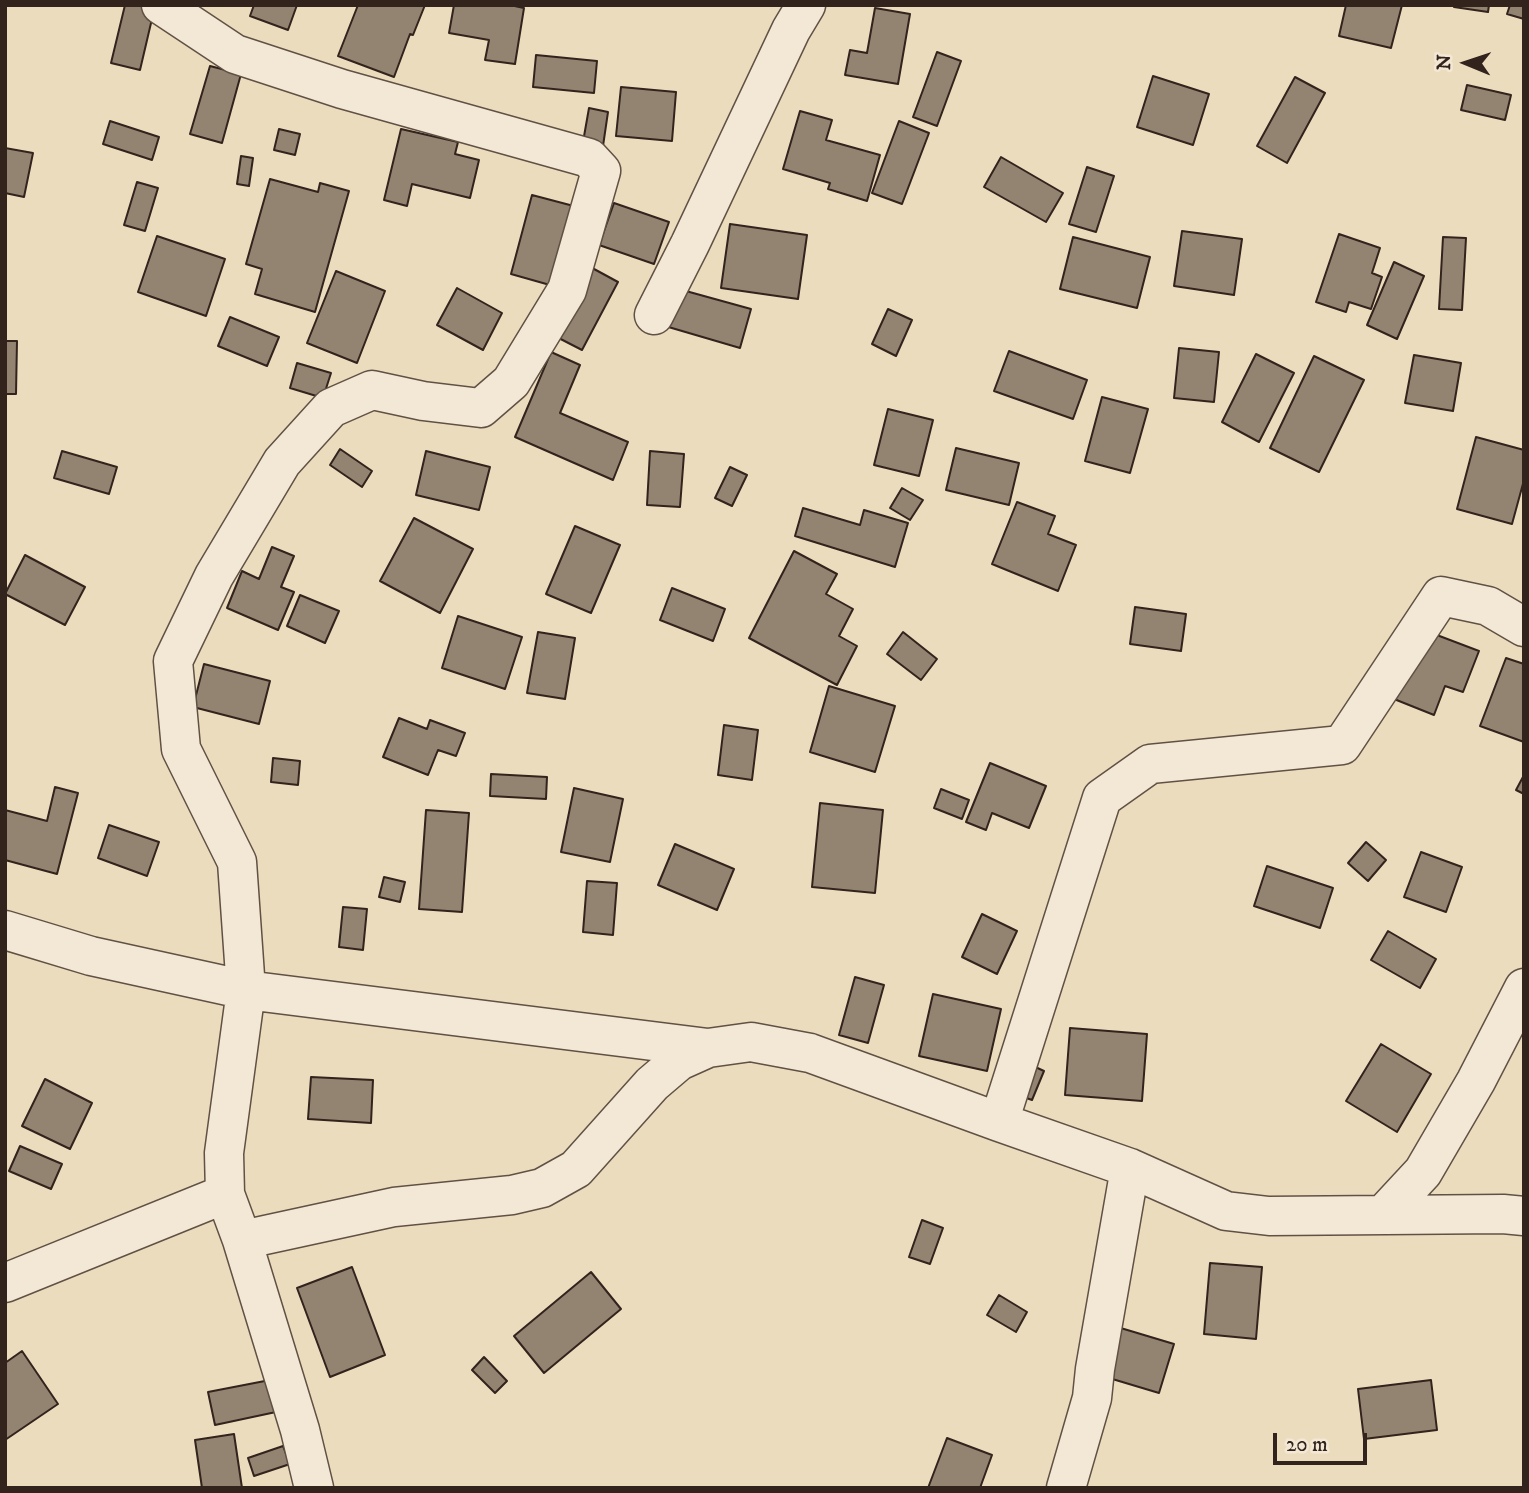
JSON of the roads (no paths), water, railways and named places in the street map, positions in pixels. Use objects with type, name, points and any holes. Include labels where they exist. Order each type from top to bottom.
[{"type":"street","points":[[161,5],[235,54],[342,89],[589,158],[601,171],[567,290],[511,382],[481,408],[423,401],[372,390],[331,408],[282,462],[214,576],[173,661],[181,749],[237,862],[246,990],[224,1153],[225,1194],[242,1240],[300,1430],[314,1488]]},
{"type":"street","points":[[654,315],[791,30],[806,5]]},
{"type":"street","points":[[999,1122],[1102,798],[1150,764],[1342,745],[1441,596],[1488,606],[1524,627]]},
{"type":"street","points":[[5,930],[91,956],[246,990],[708,1048],[751,1042],[810,1053],[1130,1168],[1226,1211],[1269,1216],[1524,1216]]},
{"type":"street","points":[[1384,1214],[1423,1172],[1476,1082],[1524,988]]},
{"type":"street","points":[[242,1240],[394,1207],[512,1195],[542,1188],[576,1169],[661,1076],[679,1061],[708,1048]]},
{"type":"street","points":[[1066,1488],[1092,1398],[1130,1168]]},
{"type":"street","points":[[5,1283],[225,1194]]}]
